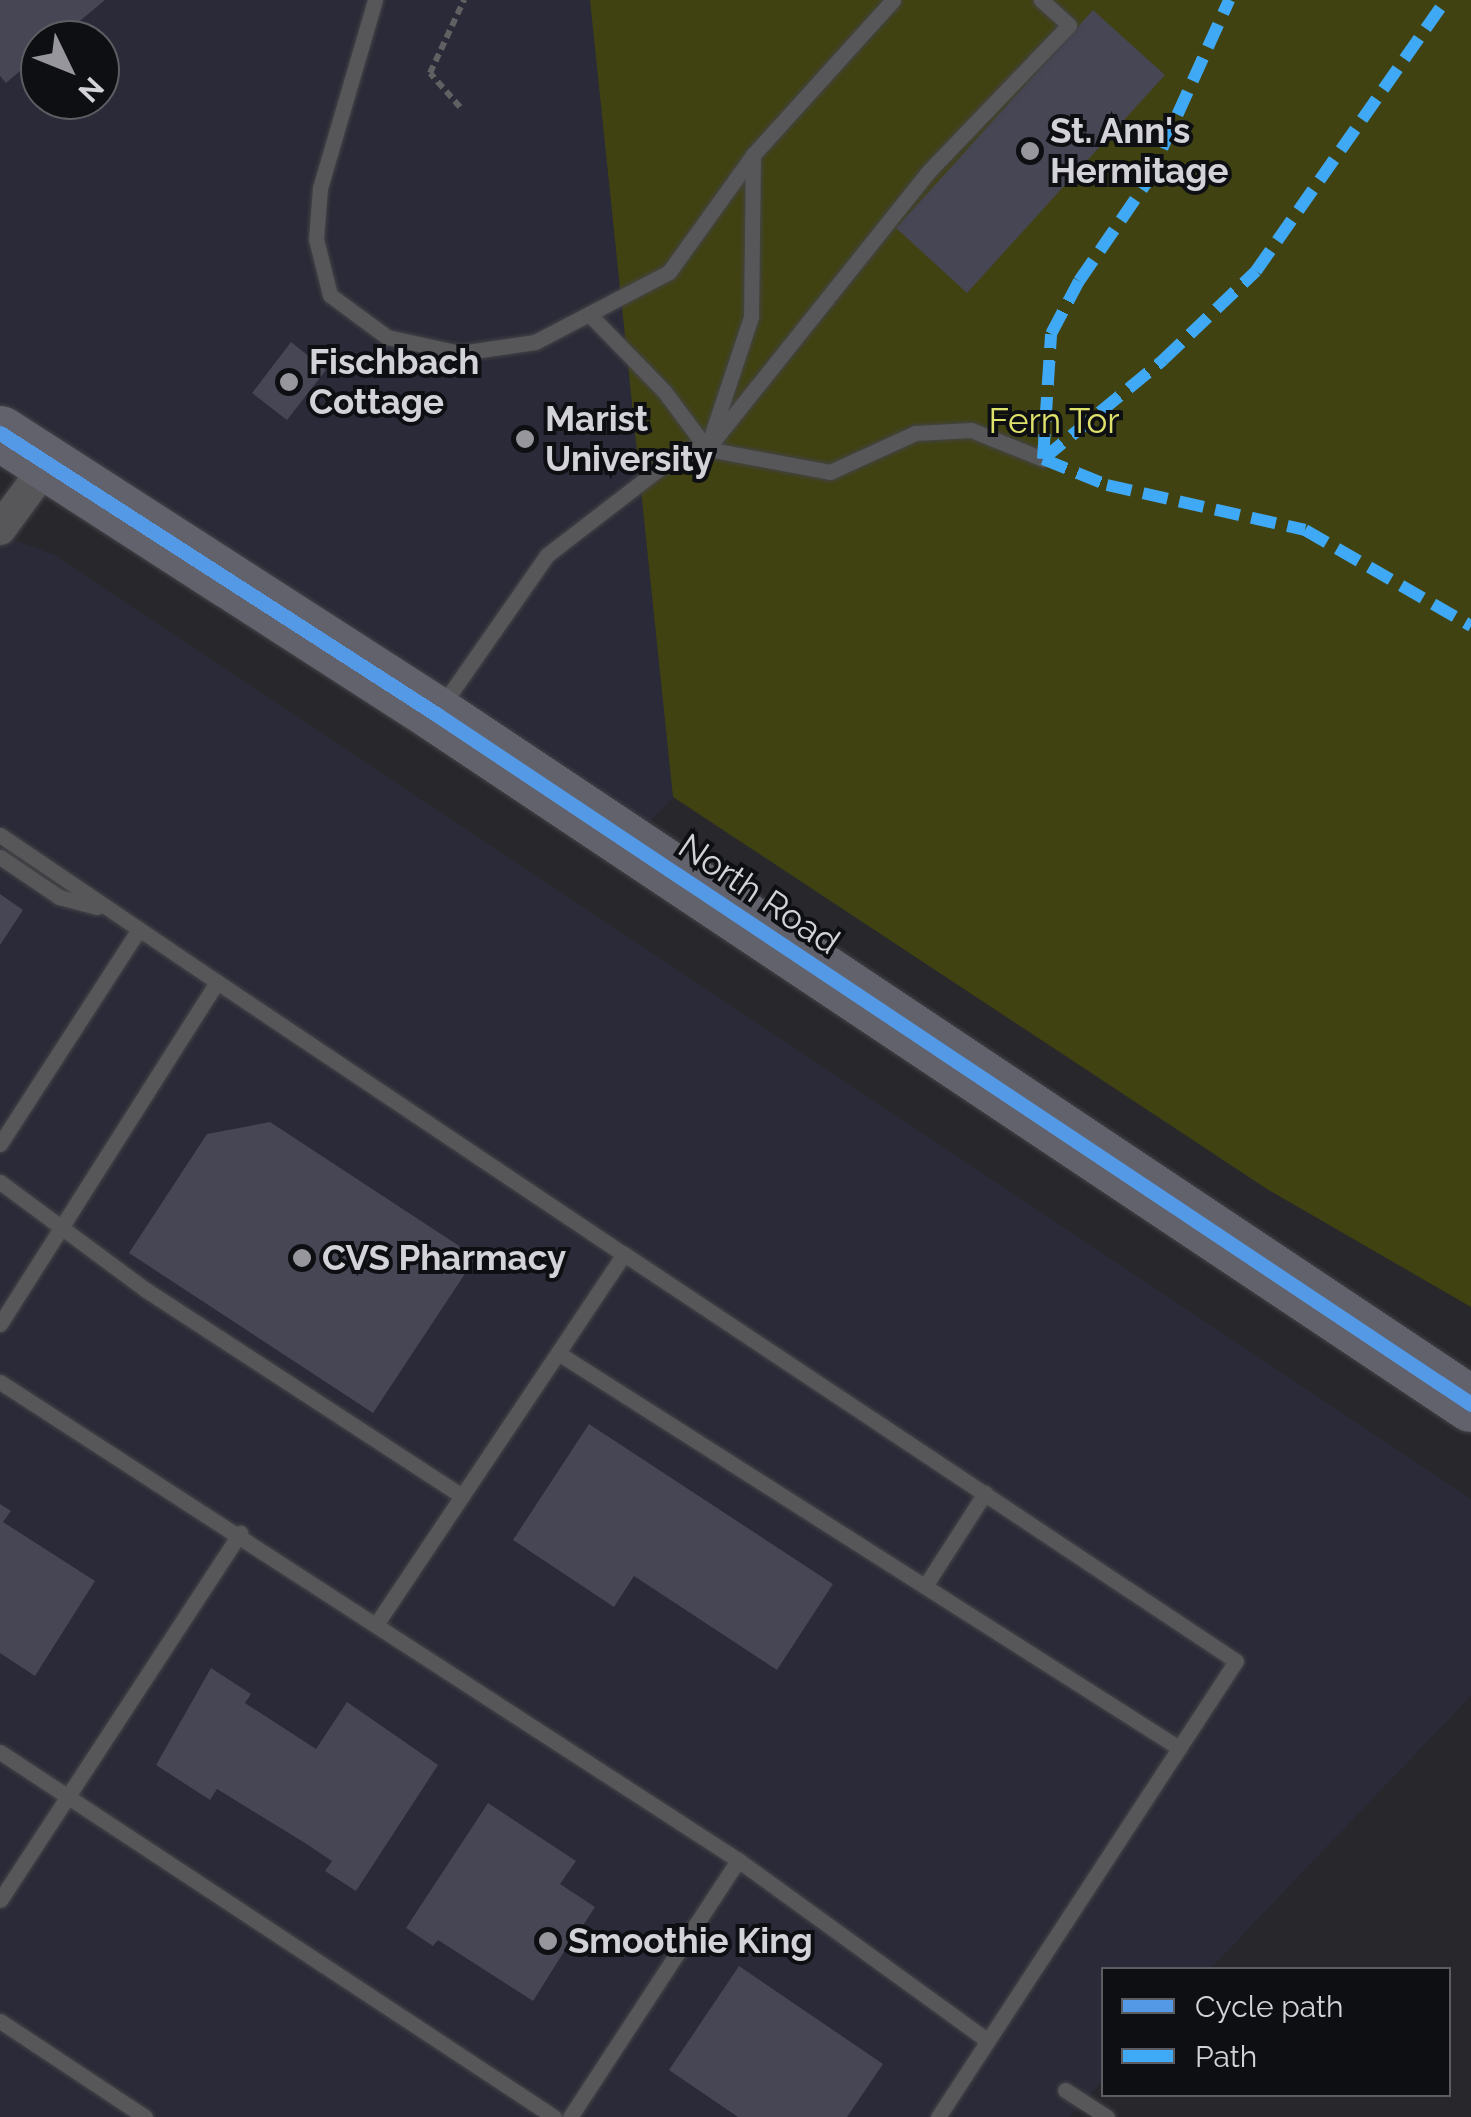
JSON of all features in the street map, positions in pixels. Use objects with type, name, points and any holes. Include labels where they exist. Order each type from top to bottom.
[{"type":"highway","name":"North Road","points":[[12,441],[436,714],[1471,1404]]},
{"type":"street","points":[[0,530],[12,441]]},
{"type":"lane","points":[[375,0],[320,188],[316,239],[330,295],[386,336],[460,354],[535,342],[669,272],[753,155],[893,0]]},
{"type":"lane","points":[[707,448],[928,171],[1069,24],[1041,0]]},
{"type":"lane","points":[[707,448],[751,317],[753,155]]},
{"type":"lane","points":[[590,315],[664,391],[707,448]]},
{"type":"lane","points":[[436,714],[547,555],[682,451],[707,448],[830,472],[915,432],[971,430],[1043,460]]},
{"type":"lane","points":[[0,835],[1236,1660],[938,2117]]},
{"type":"lane","points":[[0,857],[60,898],[111,910]]},
{"type":"lane","points":[[0,1144],[139,930]]},
{"type":"lane","points":[[0,1324],[217,982]]},
{"type":"lane","points":[[0,1182],[64,1224],[146,1290],[462,1496]]},
{"type":"lane","points":[[378,1623],[624,1254]]},
{"type":"lane","points":[[558,1353],[1179,1748]]},
{"type":"lane","points":[[0,1382],[240,1533],[738,1860],[988,2040]]},
{"type":"lane","points":[[925,1586],[985,1493]]},
{"type":"lane","points":[[0,1900],[240,1533]]},
{"type":"lane","points":[[0,1752],[554,2117]]},
{"type":"lane","points":[[570,2117],[738,1860]]},
{"type":"lane","points":[[0,2020],[145,2117]]},
{"type":"lane","points":[[1065,2090],[1107,2117]]},
{"type":"path","points":[[460,107],[430,73],[464,0]]},
{"type":"shaded area","name":"Marist University","points":[[0,0],[1452,0],[629,843],[0,421]]},
{"type":"shaded area","points":[[0,534],[54,555],[1471,1499],[1471,1696],[1212,1967],[1101,1967],[1101,2083],[1069,2117],[0,2117]]},
{"type":"green space","name":"Fern Tor","points":[[590,0],[1471,0],[1471,1307],[1267,1189],[673,797]]},
{"type":"building","points":[[0,0],[105,0],[81,20],[20,20],[20,71],[6,83],[0,76]]},
{"type":"building","name":"St. Ann's Hermitage","points":[[1093,10],[1165,75],[967,293],[896,228]]},
{"type":"building","name":"Fischbach Cottage","points":[[291,342],[326,370],[287,420],[252,393]]},
{"type":"building","points":[[0,894],[23,910],[0,945]]},
{"type":"building","points":[[270,1122],[476,1257],[373,1413],[129,1253],[207,1134]]},
{"type":"building","points":[[589,1424],[833,1584],[777,1670],[634,1576],[614,1607],[513,1540]]},
{"type":"building","points":[[0,1504],[11,1511],[3,1522],[95,1581],[35,1676],[0,1653]]},
{"type":"building","points":[[211,1668],[251,1694],[245,1703],[316,1749],[347,1702],[438,1765],[356,1891],[325,1871],[332,1861],[305,1843],[217,1789],[210,1800],[156,1765]]},
{"type":"building","points":[[488,1803],[576,1861],[560,1884],[595,1907],[578,1933],[585,1938],[573,1955],[565,1950],[533,2001],[438,1940],[433,1946],[406,1928]]},
{"type":"building","points":[[739,1966],[883,2064],[847,2117],[738,2117],[669,2070]]},
{"type":"marked path","points":[[1043,459],[1051,334],[1079,281],[1147,182],[1229,0]]},
{"type":"marked path","points":[[1043,459],[1163,360],[1256,271],[1446,0]]},
{"type":"marked path","points":[[1043,459],[1107,485],[1305,530],[1471,626]]},
{"type":"cycle path","points":[[0,433],[436,714],[1471,1404]]},
{"type":"place","name":"St. Ann's Hermitage","points":[[1030,151]]},
{"type":"place","name":"Fischbach Cottage","points":[[289,382]]},
{"type":"place","name":"Marist University","points":[[525,439]]},
{"type":"place","name":"CVS Pharmacy","points":[[302,1258]]},
{"type":"place","name":"Smoothie King","points":[[548,1941]]}]
